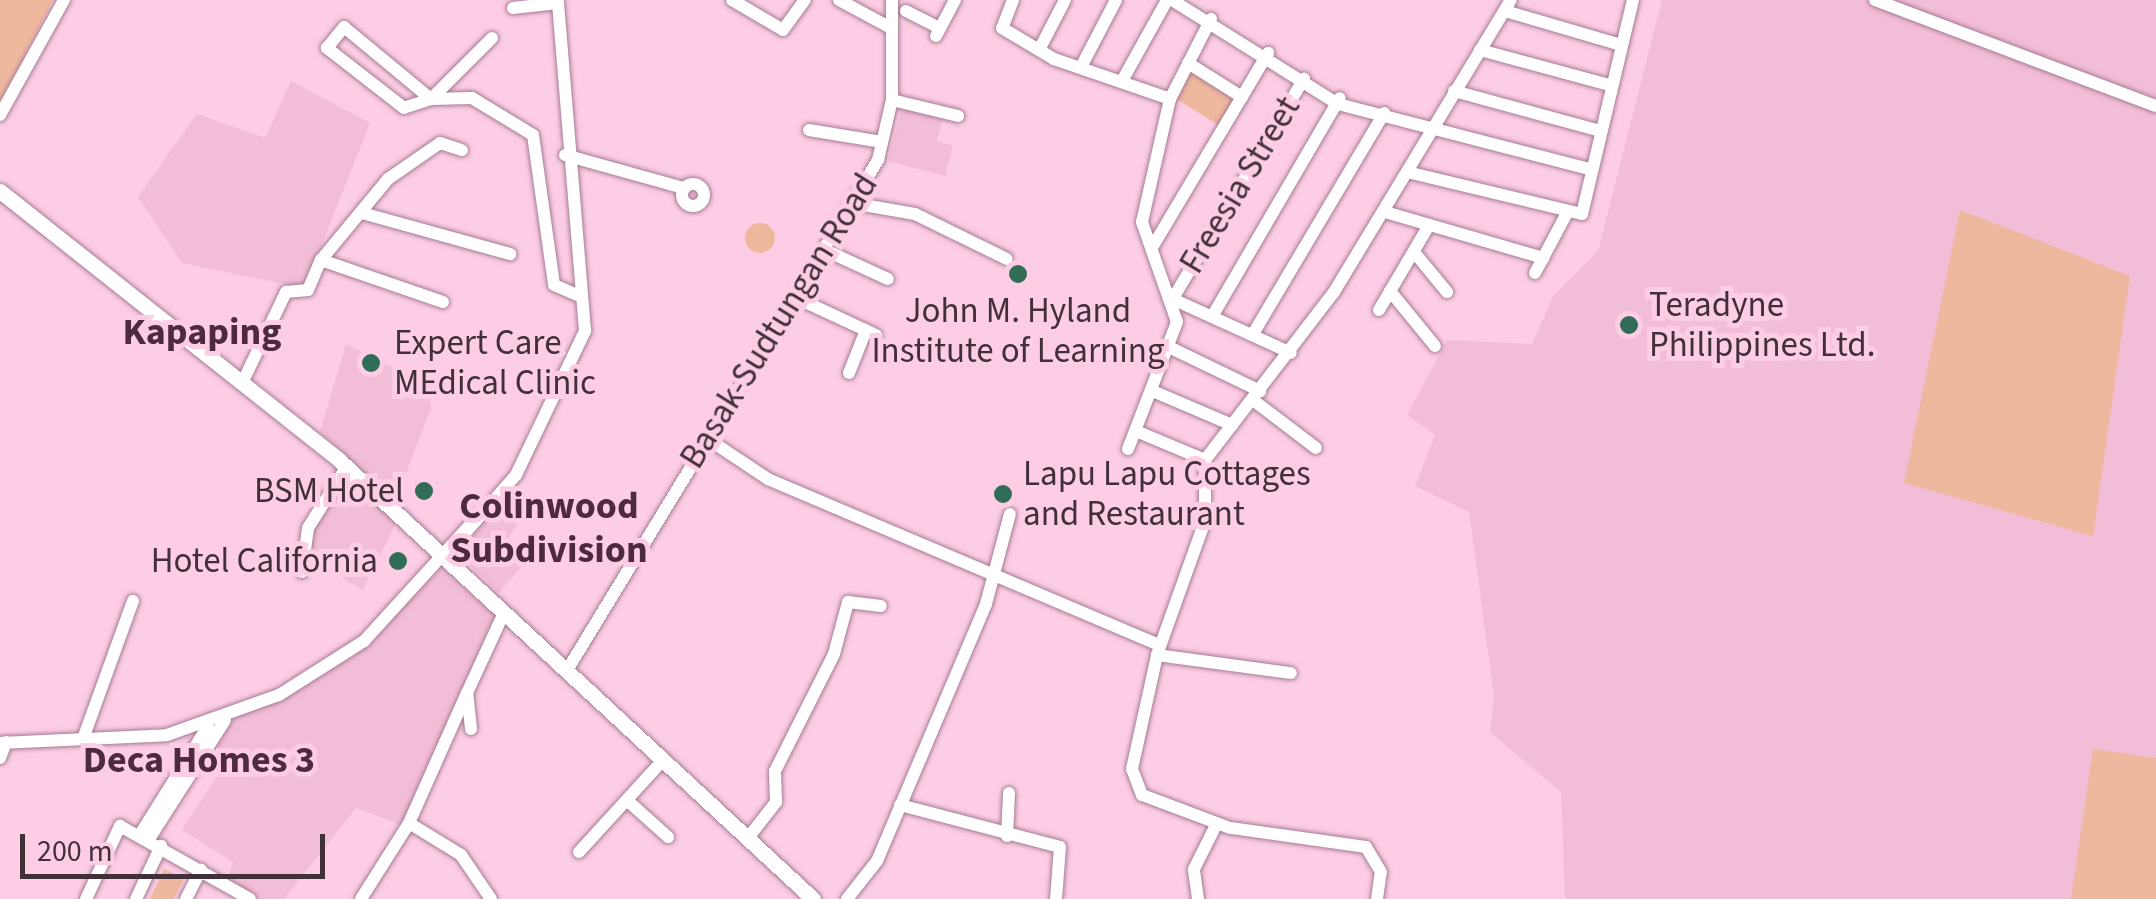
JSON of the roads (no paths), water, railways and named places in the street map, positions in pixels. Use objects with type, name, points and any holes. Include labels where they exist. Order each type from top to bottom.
[{"type":"main road","points":[[0,191],[244,379],[346,466],[813,899]]},
{"type":"main road","points":[[442,555],[501,618],[547,655]]},
{"type":"street","points":[[0,115],[64,0]]},
{"type":"street","points":[[732,0],[783,30],[804,0]]},
{"type":"street","points":[[839,0],[891,28]]},
{"type":"street","name":"Basak-Sudtungan Road","points":[[566,672],[708,440],[800,300],[882,142],[892,100],[892,0]]},
{"type":"street","points":[[906,11],[938,32],[956,0]]},
{"type":"street","points":[[1013,0],[1002,28],[1081,68],[1170,98]]},
{"type":"street","points":[[1039,50],[1064,0]]},
{"type":"street","points":[[1081,68],[1116,0]]},
{"type":"street","points":[[1122,81],[1170,0],[1339,101],[1422,129],[1589,169]]},
{"type":"street","points":[[1181,0],[1210,21]]},
{"type":"street","points":[[1407,172],[1582,214],[1598,130],[1632,2],[1616,0]]},
{"type":"street","points":[[1875,0],[2156,106]]},
{"type":"street","points":[[0,758],[3,742],[83,739],[208,726],[337,662],[458,540],[516,475],[584,338],[565,155],[558,1],[510,3]]},
{"type":"street","points":[[1377,899],[1381,872],[1366,847],[1217,823],[1132,784],[1158,650],[1204,522],[1202,465],[1291,354],[1384,212],[1407,172],[1422,129],[1454,91],[1508,5],[1621,45]]},
{"type":"street","points":[[1128,450],[1173,350],[1176,298],[1142,222],[1170,98],[1210,21]]},
{"type":"street","points":[[431,100],[344,27],[326,48],[395,106],[472,98],[533,136],[554,285],[578,296]]},
{"type":"street","points":[[431,100],[492,38]]},
{"type":"street","points":[[1480,50],[1610,85]]},
{"type":"street","points":[[1153,246],[1266,55]]},
{"type":"street","points":[[1188,63],[1242,96]]},
{"type":"street","name":"Freesia Street","points":[[1176,298],[1303,79]]},
{"type":"street","points":[[1454,91],[1598,130]]},
{"type":"street","points":[[892,100],[958,116]]},
{"type":"street","points":[[1212,315],[1339,101]]},
{"type":"street","points":[[1253,334],[1383,115]]},
{"type":"street","points":[[809,130],[882,142]]},
{"type":"street","points":[[244,379],[286,292],[308,290],[321,260],[414,156],[440,143],[462,150]]},
{"type":"street","points":[[565,155],[684,188]]},
{"type":"street","points":[[852,203],[915,214],[1007,259]]},
{"type":"street","points":[[362,212],[510,254]]},
{"type":"street","points":[[1384,212],[1542,258]]},
{"type":"street","points":[[1535,273],[1568,212]]},
{"type":"street","points":[[1379,310],[1430,225]]},
{"type":"street","points":[[826,250],[888,278]]},
{"type":"street","points":[[1414,252],[1447,292]]},
{"type":"street","points":[[321,260],[443,302]]},
{"type":"street","points":[[1390,291],[1435,346]]},
{"type":"street","points":[[1176,298],[1291,354]]},
{"type":"street","points":[[800,300],[871,332],[849,373]]},
{"type":"street","points":[[1173,350],[1256,396],[1316,448]]},
{"type":"street","points":[[1155,392],[1232,425]]},
{"type":"street","points":[[1136,432],[1202,465]]},
{"type":"street","points":[[708,440],[768,480],[1158,650],[1291,673]]},
{"type":"street","points":[[302,572],[308,528],[346,466]]},
{"type":"street","points":[[847,899],[877,860],[993,578],[1010,514]]},
{"type":"street","points":[[83,739],[132,601]]},
{"type":"street","points":[[748,838],[776,802],[776,771],[816,674],[834,654],[848,602],[881,606]]},
{"type":"street","points":[[361,899],[409,823],[501,618]]},
{"type":"street","points":[[467,693],[472,729]]},
{"type":"street","points":[[150,839],[224,720]]},
{"type":"street","points":[[136,899],[150,839],[208,726]]},
{"type":"street","points":[[578,852],[662,760]]},
{"type":"street","points":[[1007,836],[1010,793]]},
{"type":"street","points":[[628,801],[668,837]]},
{"type":"street","points":[[900,805],[1007,836],[1060,846],[1056,899]]},
{"type":"street","points":[[409,823],[461,854],[491,899]]},
{"type":"street","points":[[1198,899],[1194,869],[1217,823]]},
{"type":"street","points":[[86,899],[120,826],[150,839],[250,899]]},
{"type":"street","points":[[186,899],[200,870]]},
{"type":"place","name":"John M. Hyland Institute of Learning","points":[[1018,274]]},
{"type":"place","name":"Teradyne Philippines Ltd.","points":[[1629,325]]},
{"type":"place","name":"Expert Care MEdical Clinic","points":[[371,363]]},
{"type":"place","name":"BSM Hotel","points":[[424,491]]},
{"type":"place","name":"Lapu Lapu Cottages and Restaurant","points":[[1003,494]]},
{"type":"place","name":"Hotel California","points":[[398,561]]},
{"type":"district","name":"Kapaping","points":[[202,333]]},
{"type":"district","name":"Colinwood Subdivision","points":[[549,529]]},
{"type":"district","name":"Deca Homes 3","points":[[199,761]]}]
